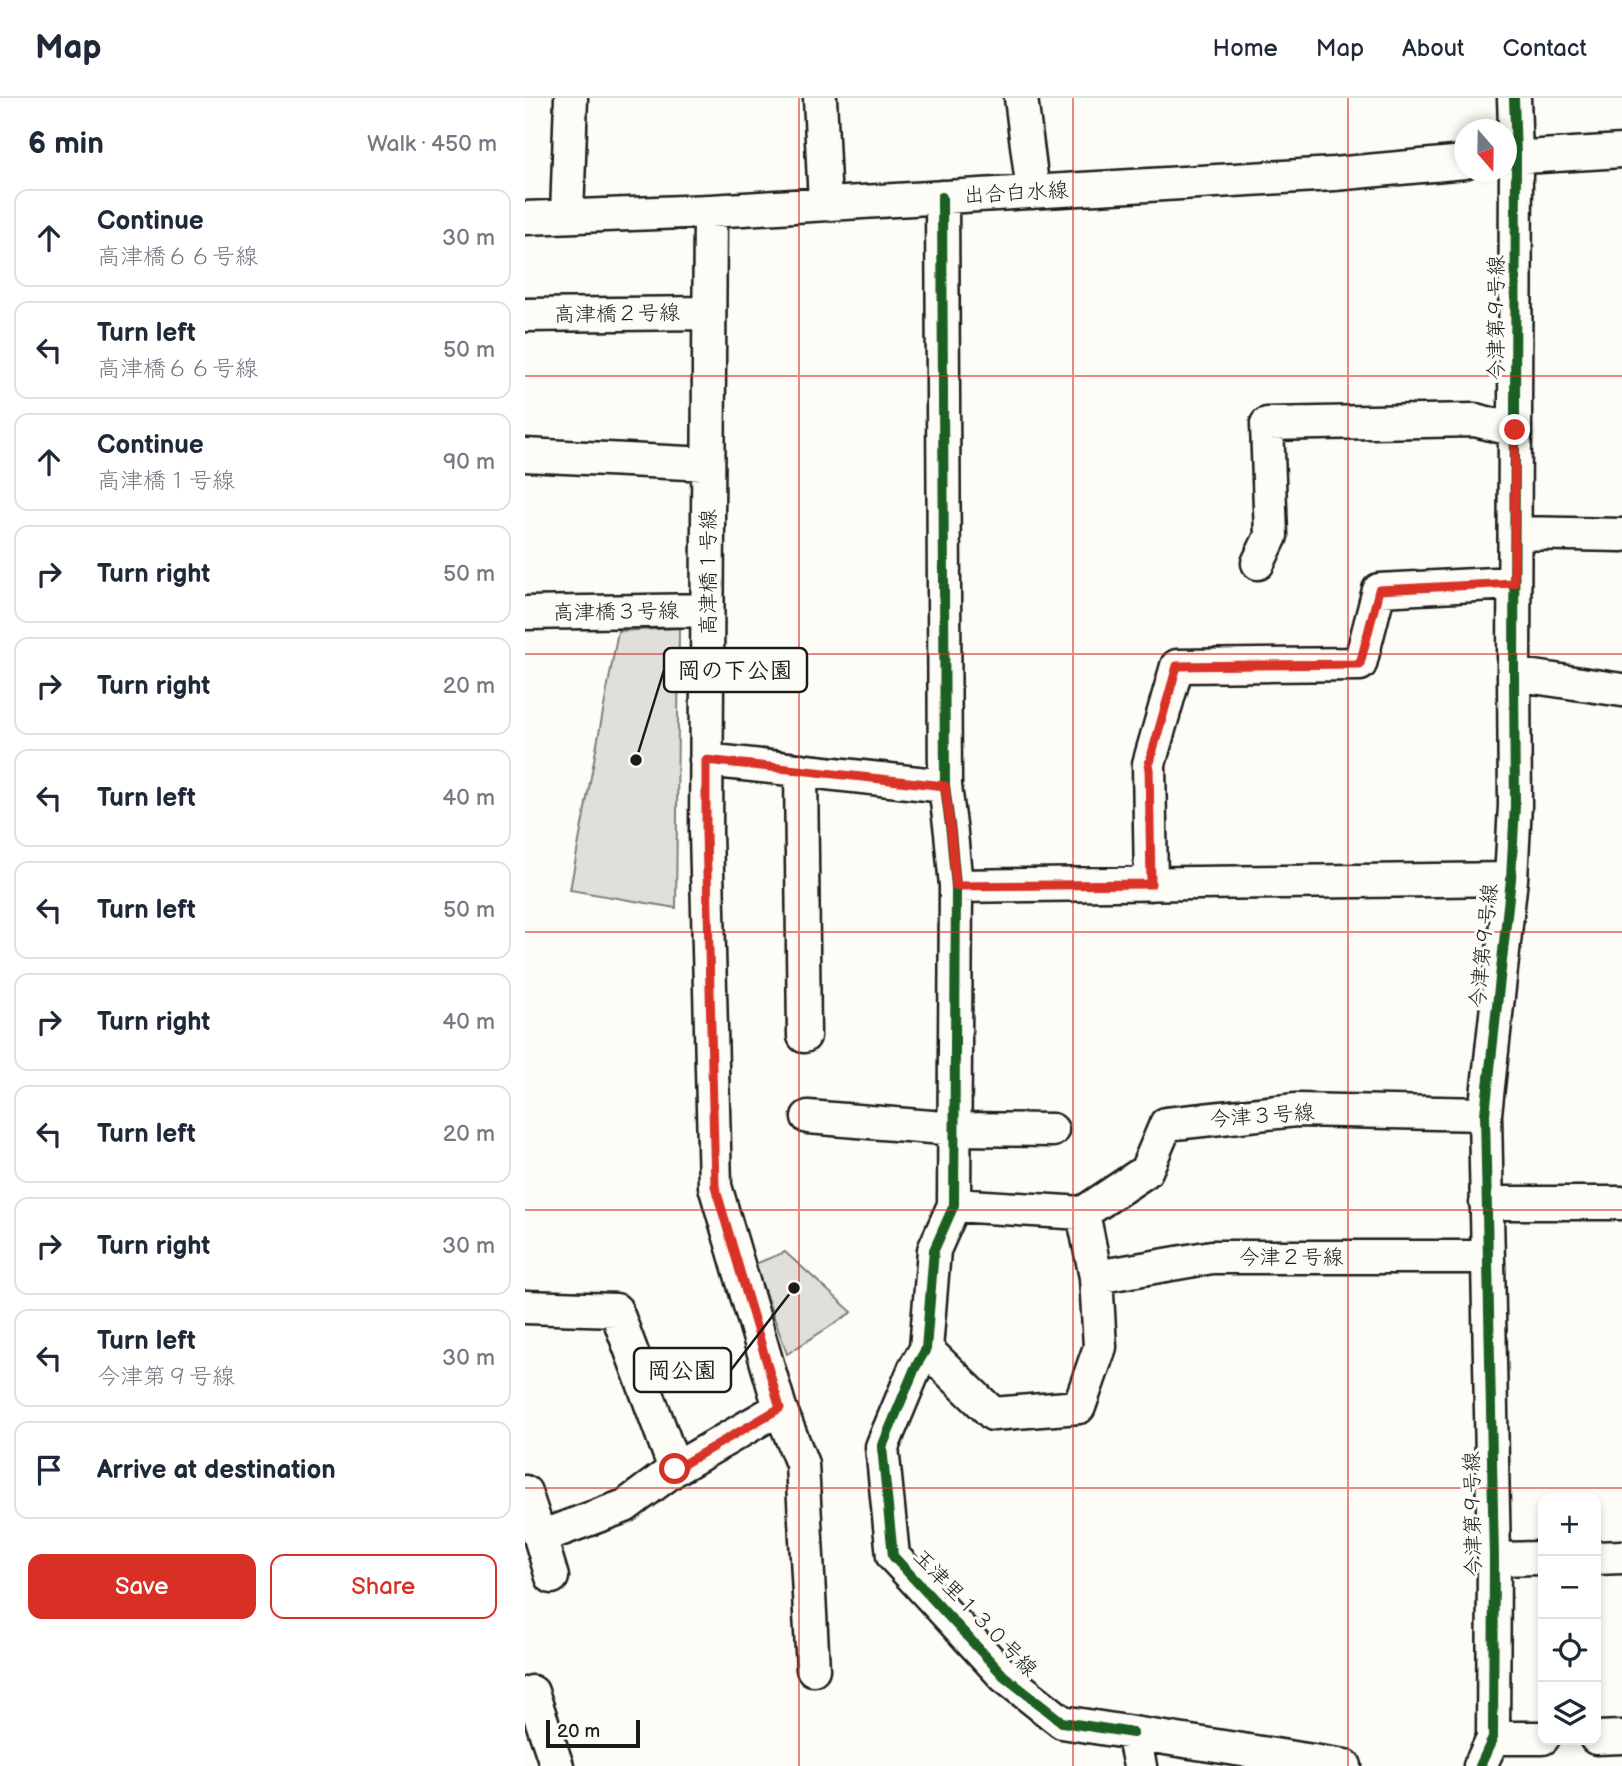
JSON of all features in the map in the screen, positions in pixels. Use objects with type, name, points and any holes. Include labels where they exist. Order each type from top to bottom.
[{"type":"street","points":[[820,98],[825,204]]},
{"type":"street","points":[[1021,98],[1033,192]]},
{"type":"street","name":"今津第９号線","points":[[1513,119],[1514,98]]},
{"type":"street","points":[[567,216],[575,100]]},
{"type":"street","points":[[1517,157],[1622,151]]},
{"type":"street","name":"出合白水線","points":[[525,218],[710,211],[1033,192],[1334,174],[1454,163]]},
{"type":"street","name":"今津第９号線","points":[[1486,1752],[1494,1559],[1485,1114],[1511,879],[1515,805],[1515,430],[1511,182]]},
{"type":"street","points":[[926,1349],[993,1414],[1079,1407],[1100,1347],[1096,1277],[1083,1213],[954,1205],[956,886],[945,786],[942,197]]},
{"type":"street","name":"高津橋１号線","points":[[710,211],[706,832],[715,1186],[780,1408],[802,1464],[813,1669]]},
{"type":"street","name":"高津橋２号線","points":[[525,315],[709,313]]},
{"type":"street","points":[[1258,563],[1271,536],[1267,424],[1475,420],[1515,430]]},
{"type":"street","points":[[525,455],[708,464]]},
{"type":"street","points":[[1514,533],[1622,536]]},
{"type":"street","points":[[1151,884],[1149,764],[1177,666],[1360,664],[1379,590],[1514,583]]},
{"type":"street","name":"高津橋３号線","points":[[525,613],[708,610]]},
{"type":"street","points":[[1514,674],[1622,690]]},
{"type":"street","points":[[706,760],[945,786]]},
{"type":"street","points":[[801,770],[804,1036]]},
{"type":"street","points":[[956,886],[1511,879]]},
{"type":"street","name":"今津３号線","points":[[1083,1213],[1146,1171],[1166,1124],[1296,1110],[1485,1114]]},
{"type":"street","points":[[808,1117],[955,1129],[1052,1130]]},
{"type":"street","points":[[1486,1203],[1622,1203]]},
{"type":"street","name":"玉津里１３０号線","points":[[954,1205],[934,1250],[926,1349],[881,1447],[893,1556],[1003,1676],[1062,1722],[1345,1766]]},
{"type":"street","name":"今津２号線","points":[[1096,1277],[1212,1257],[1487,1257]]},
{"type":"street","points":[[525,1307],[616,1310],[675,1469]]},
{"type":"street","points":[[540,1537],[625,1506],[675,1469],[780,1408]]},
{"type":"street","points":[[525,1492],[552,1577]]},
{"type":"street","points":[[1601,1558],[1622,1557]]},
{"type":"street","points":[[1494,1559],[1538,1558]]},
{"type":"street","points":[[532,1692],[557,1766]]},
{"type":"street","points":[[1133,1733],[1140,1766]]},
{"type":"street","points":[[1601,1738],[1622,1737]]},
{"type":"street","points":[[1486,1752],[1538,1739]]},
{"type":"shaded area","points":[[679,628],[676,908],[570,890],[618,631]]},
{"type":"shaded area","points":[[785,1252],[852,1312],[787,1354],[755,1264]]},
{"type":"cycle path","points":[[1480,1766],[1493,1738],[1494,1559],[1485,1114],[1511,879],[1515,805],[1514,98]]},
{"type":"cycle path","points":[[942,197],[945,786],[956,886],[954,1205],[934,1250],[926,1349],[915,1368],[882,1447],[893,1556],[1004,1676],[1062,1722],[1133,1733]]},
{"type":"place","name":"岡の下公園","points":[[636,760]]},
{"type":"place","name":"岡公園","points":[[794,1288]]},
{"type":"route","points":[[675,1469],[780,1408],[715,1186],[706,760],[945,786],[956,886],[1151,884],[1149,764],[1177,666],[1360,664],[1379,590],[1514,583],[1515,430]]}]
